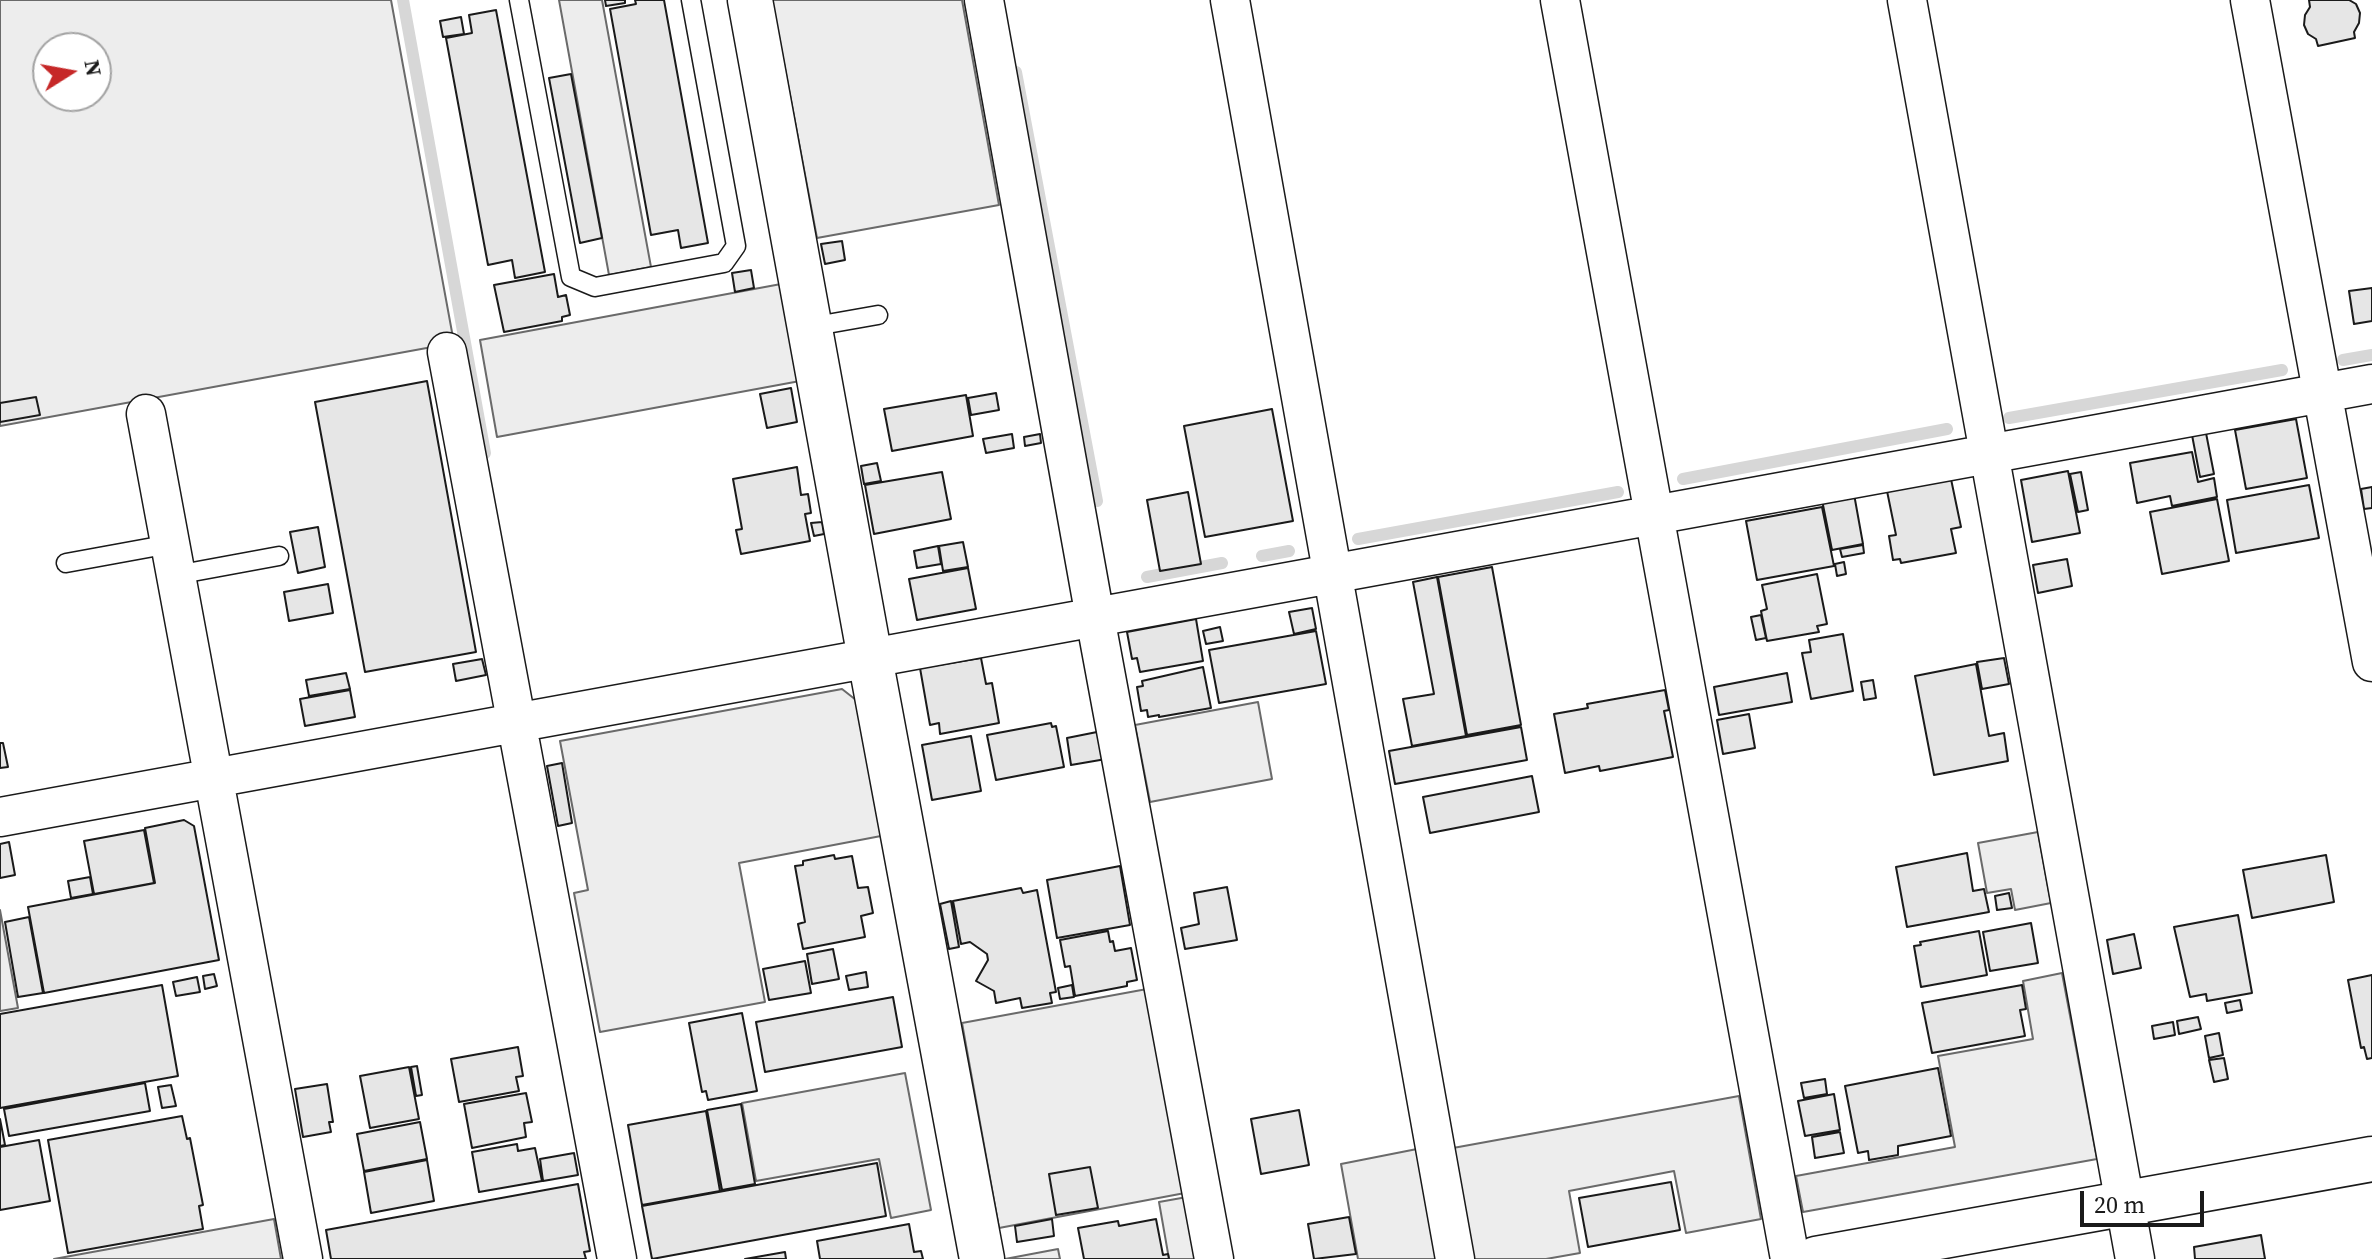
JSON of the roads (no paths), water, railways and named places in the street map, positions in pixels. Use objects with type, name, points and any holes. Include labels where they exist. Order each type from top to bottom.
[{"type":"street","points":[[750,0],[982,1259]]},
{"type":"street","points":[[984,0],[1214,1259]]},
{"type":"street","points":[[1230,0],[1455,1259]]},
{"type":"street","points":[[1560,0],[1790,1259]]},
{"type":"street","points":[[1907,0],[2135,1259]]},
{"type":"street","points":[[2250,0],[2372,662]]},
{"type":"street","points":[[447,352],[617,1259]]},
{"type":"street","points":[[0,817],[2372,384]]},
{"type":"street","points":[[146,414],[303,1259]]},
{"type":"street","points":[[1816,1259],[2372,1159]]},
{"type":"lane","points":[[519,0],[571,277],[595,287],[724,263],[736,246],[691,0]]},
{"type":"lane","points":[[810,327],[878,315]]},
{"type":"lane","points":[[66,563],[279,556]]},
{"type":"waterway","points":[[403,0],[485,453]]},
{"type":"waterway","points":[[1016,72],[1097,501]]},
{"type":"waterway","points":[[2343,360],[2372,355]]},
{"type":"waterway","points":[[2009,418],[2282,370]]},
{"type":"waterway","points":[[1683,479],[1947,429]]},
{"type":"waterway","points":[[1358,539],[1618,492]]},
{"type":"waterway","points":[[1262,556],[1289,551]]},
{"type":"waterway","points":[[1147,577],[1222,563]]}]
